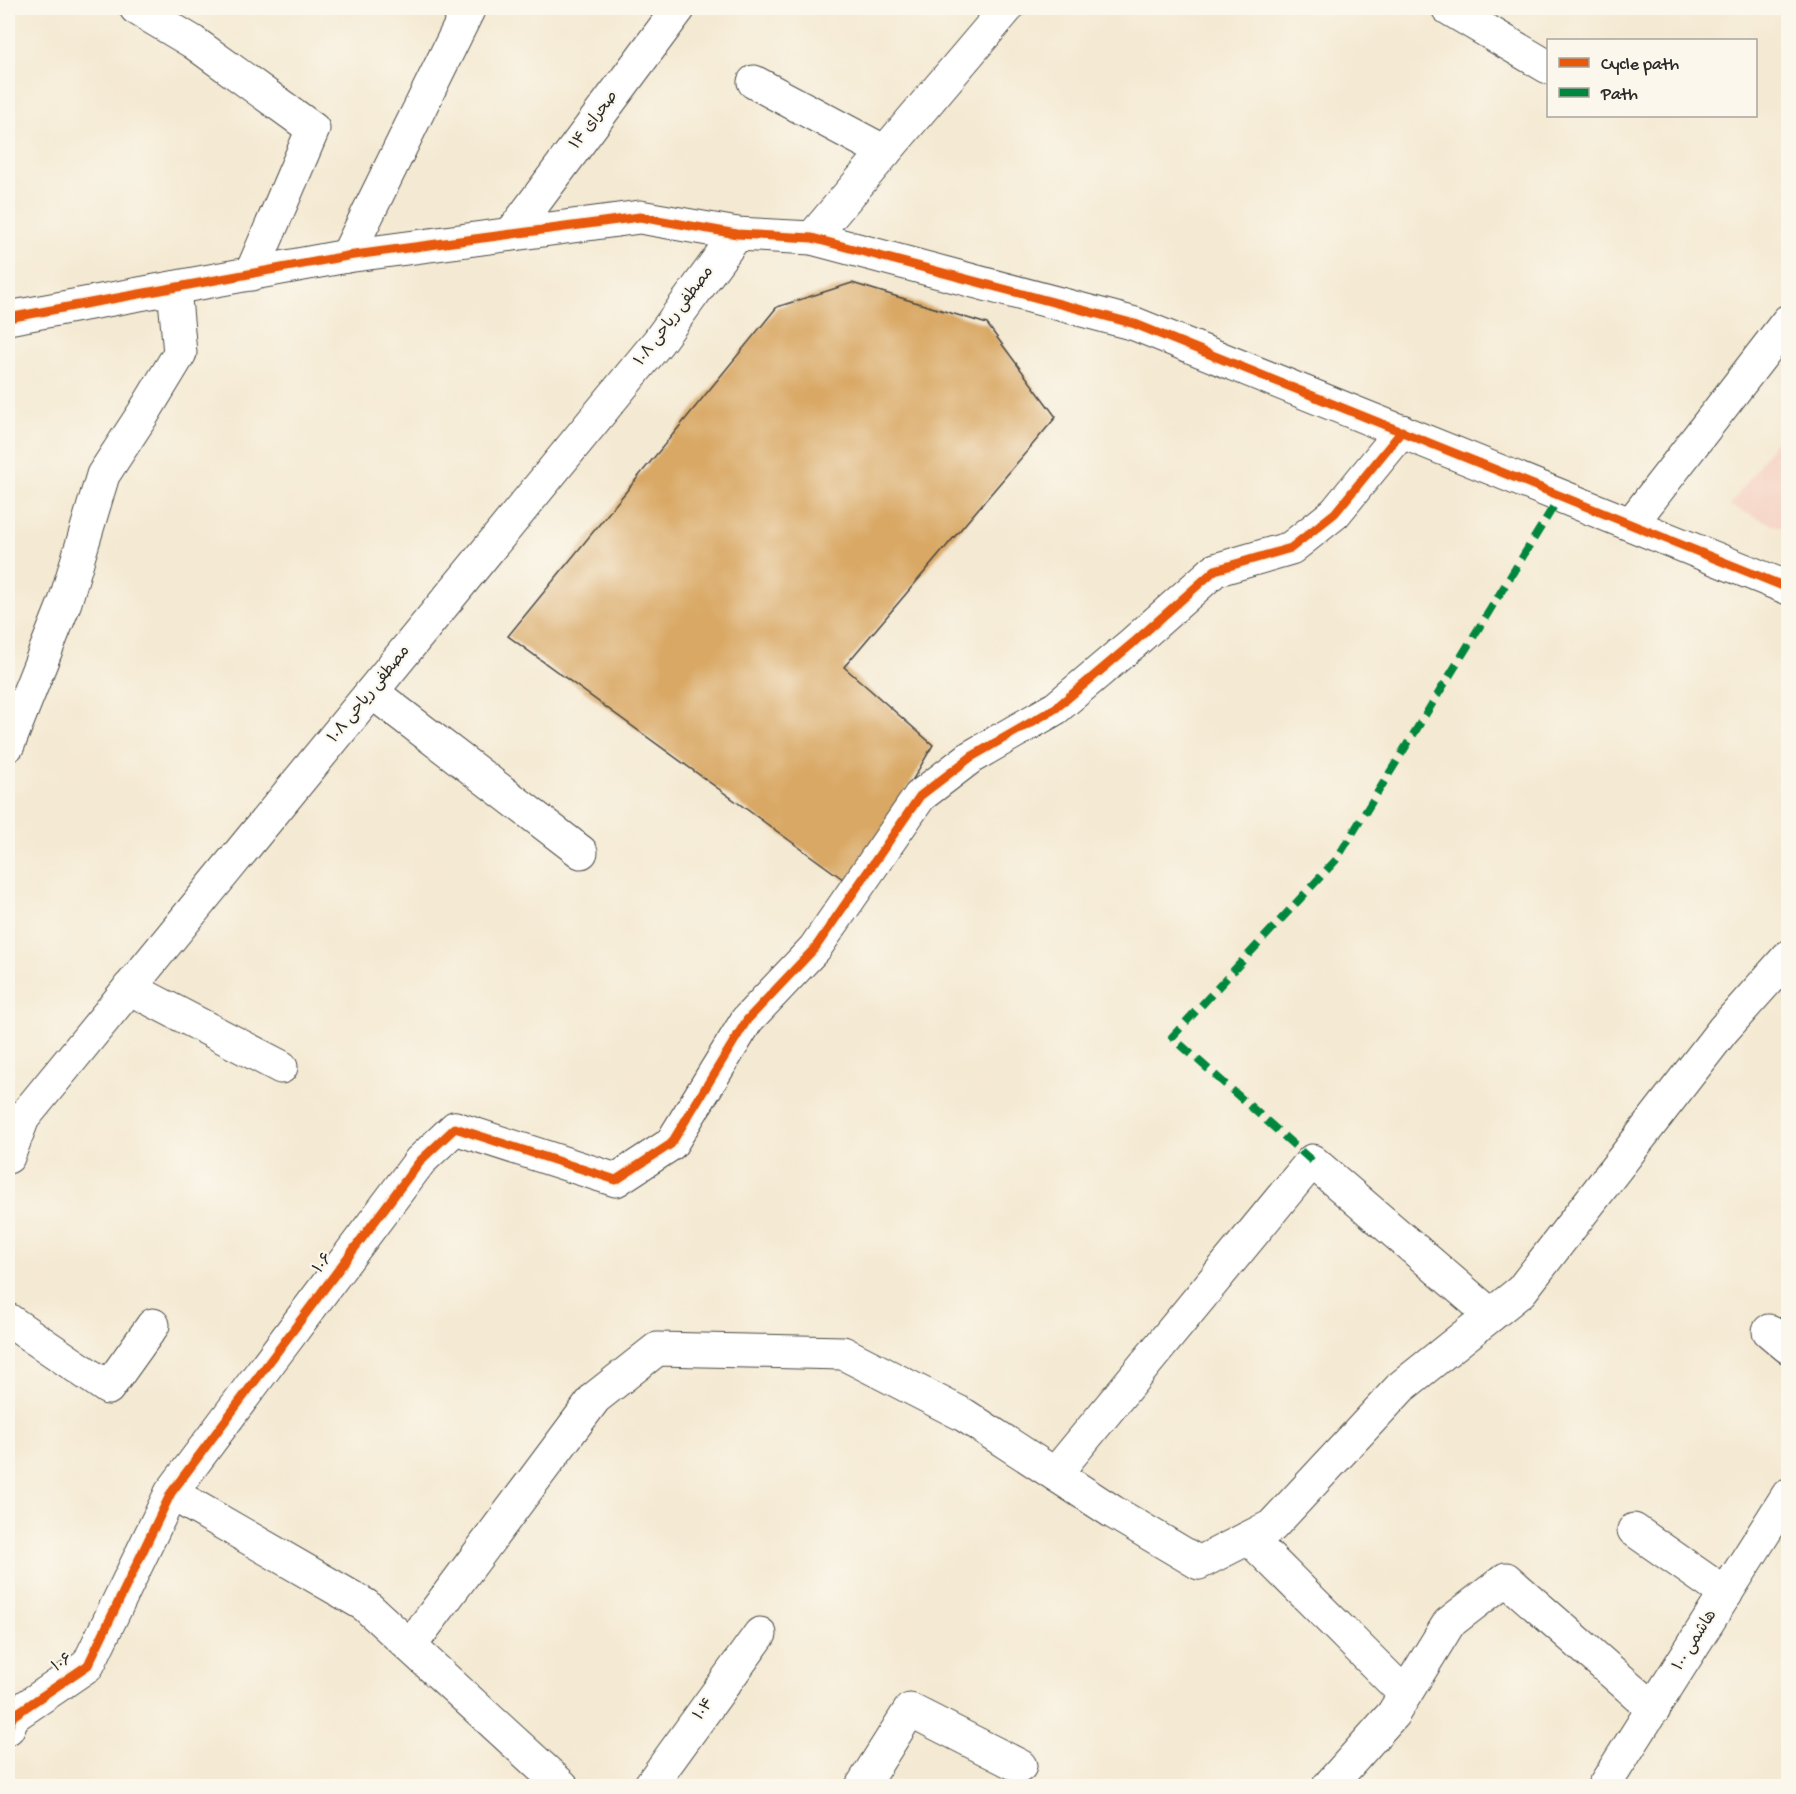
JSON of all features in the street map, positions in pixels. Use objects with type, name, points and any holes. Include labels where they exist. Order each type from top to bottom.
[{"type":"street","points":[[136,8],[193,42],[312,129],[251,274]]},
{"type":"street","points":[[347,256],[469,8]]},
{"type":"street","points":[[812,238],[1007,8]]},
{"type":"street","points":[[1448,8],[1547,66]]},
{"type":"street","name":"صحرای ۱۴","points":[[511,234],[666,11]]},
{"type":"street","points":[[754,82],[885,152]]},
{"type":"street","points":[[8,318],[347,256],[640,217],[737,234],[812,238],[1136,324],[1788,588]]},
{"type":"street","name":"مصطفی ریاحی ۱۰۸","points":[[8,1157],[15,1110],[129,988],[658,342],[737,234]]},
{"type":"street","points":[[8,745],[65,602],[103,475],[180,352],[174,288]]},
{"type":"street","points":[[1631,524],[1788,321]]},
{"type":"street","name":"۱۰۶","points":[[9,1719],[88,1665],[171,1493],[420,1161],[455,1128],[616,1180],[671,1144],[747,1020],[815,948],[920,796],[971,757],[1056,708],[1133,644],[1215,570],[1291,548],[1335,513],[1402,431]]},
{"type":"street","points":[[372,692],[581,852]]},
{"type":"street","points":[[410,1646],[595,1398],[657,1349],[843,1353],[964,1415],[1113,1512],[1199,1563],[1249,1538],[1272,1526],[1401,1388],[1521,1291],[1723,1030],[1788,957]]},
{"type":"street","points":[[129,988],[281,1067]]},
{"type":"street","points":[[1055,1474],[1312,1161],[1491,1315]]},
{"type":"street","points":[[8,1320],[108,1388],[153,1324]]},
{"type":"street","points":[[171,1493],[365,1605],[562,1786]]},
{"type":"street","name":"هاشمی ۱۰۰","points":[[1605,1786],[1788,1495]]},
{"type":"street","points":[[1634,1530],[1726,1594]]},
{"type":"street","points":[[1249,1538],[1405,1694]]},
{"type":"street","points":[[1329,1786],[1393,1714],[1449,1623],[1506,1579],[1654,1709]]},
{"type":"street","name":"۱۰۴","points":[[650,1786],[760,1634]]},
{"type":"street","points":[[862,1786],[910,1710],[1020,1767]]},
{"type":"shaded area","points":[[1788,423],[1788,531],[1730,506]]},
{"type":"building","points":[[852,283],[987,324],[1056,417],[844,667],[933,745],[851,885],[508,636],[777,307]]},
{"type":"marked path","points":[[1312,1161],[1172,1037],[1336,860],[1560,496]]},
{"type":"cycle path","points":[[8,318],[347,256],[640,217],[737,234],[812,238],[1135,324],[1788,588]]},
{"type":"cycle path","points":[[8,1728],[13,1716],[88,1665],[171,1493],[420,1161],[455,1128],[616,1180],[671,1144],[747,1020],[815,948],[920,796],[971,757],[1056,708],[1215,570],[1291,548],[1335,513],[1402,431]]}]
